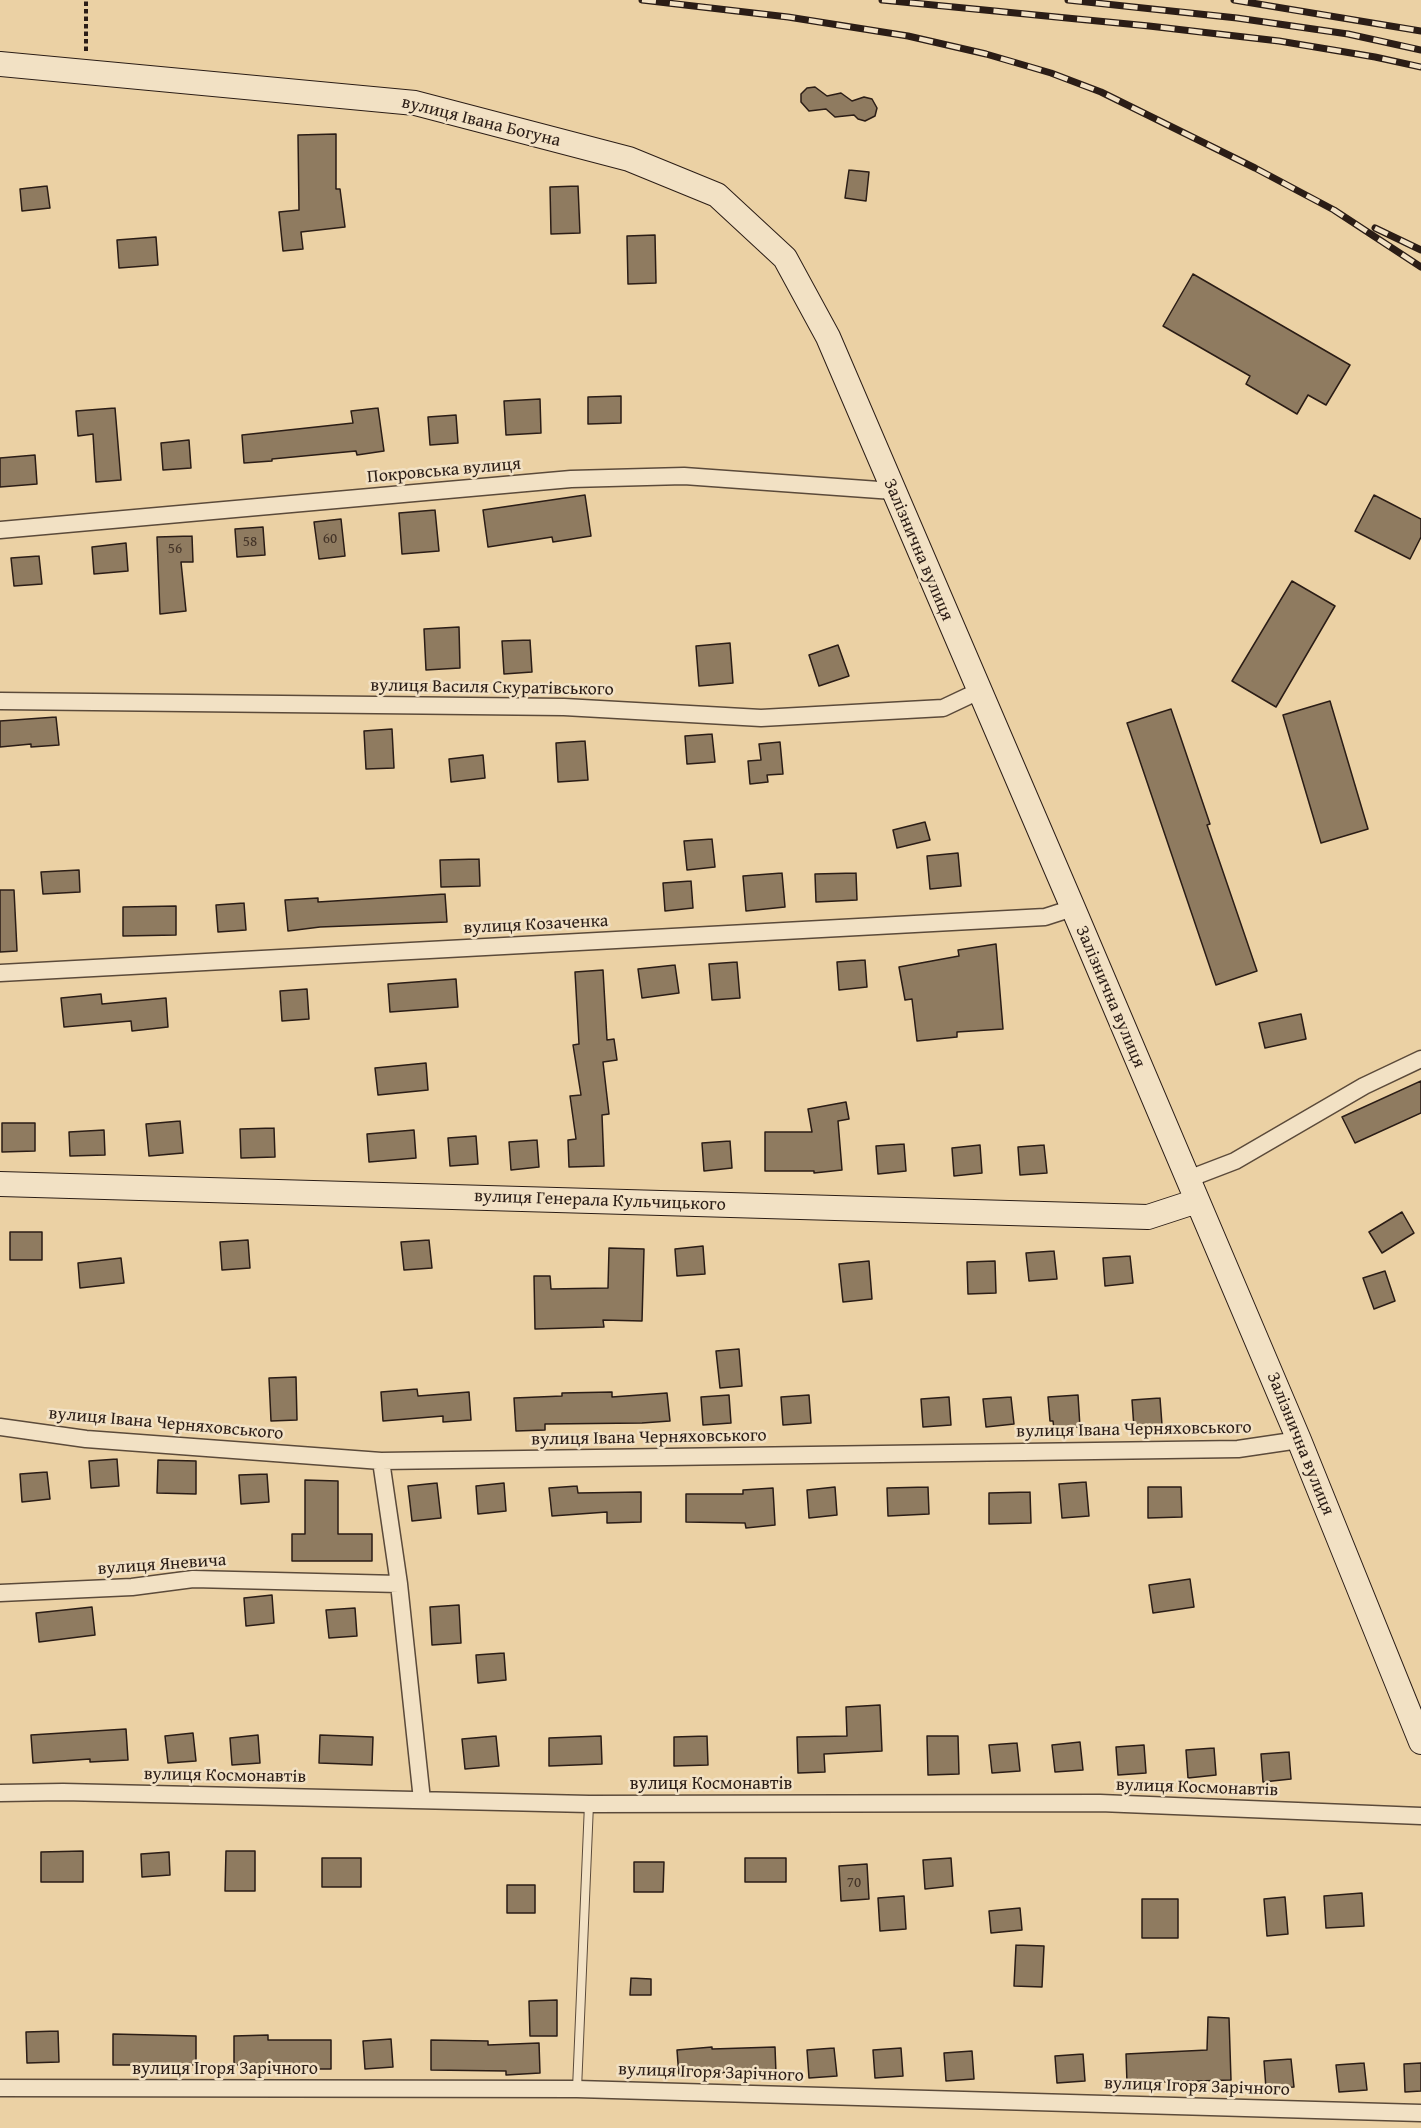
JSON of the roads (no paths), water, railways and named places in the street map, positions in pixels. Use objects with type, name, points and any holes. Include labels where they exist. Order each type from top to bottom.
[{"type":"street","name":"вулиця Івана Богуна","points":[[0,64],[415,103],[629,159],[717,195],[785,258]]},
{"type":"street","name":"Залізнична вулиця","points":[[785,258],[828,337],[980,691],[1299,1440],[1421,1742]]},
{"type":"street","name":"Покровська вулиця","points":[[0,530],[571,479],[684,476],[893,491]]},
{"type":"street","name":"вулиця Василя Скуратівського","points":[[0,701],[564,707],[761,718],[943,708],[980,691]]},
{"type":"street","name":"вулиця Козаченка","points":[[0,974],[1045,917],[1073,908]]},
{"type":"street","points":[[1193,1190],[1235,1161],[1364,1086],[1421,1059]]},
{"type":"street","name":"вулиця Генерала Кульчицького","points":[[0,1184],[1148,1217],[1193,1190]]},
{"type":"street","name":"вулиця Івана Черняховського","points":[[0,1427],[86,1439],[381,1461],[1238,1449],[1299,1440]]},
{"type":"street","points":[[381,1461],[399,1584],[422,1800]]},
{"type":"street","name":"вулиця Яневича","points":[[0,1593],[132,1587],[193,1579],[399,1584]]},
{"type":"street","name":"вулиця Космонавтів","points":[[0,1793],[75,1792],[590,1804],[1100,1803],[1421,1816]]},
{"type":"street","name":"вулиця Ігоря Зарічного","points":[[0,2088],[577,2089],[1421,2113]]},
{"type":"lane","points":[[577,2089],[590,1804]]},
{"type":"railway","points":[[642,0],[788,17],[908,36],[986,54],[1051,73],[1101,92],[1255,168],[1334,210],[1421,267]]},
{"type":"railway","points":[[882,0],[1279,41],[1421,67]]},
{"type":"railway","points":[[1068,0],[1237,18],[1348,34],[1421,50]]},
{"type":"railway","points":[[1234,0],[1421,31]]},
{"type":"railway","points":[[1375,228],[1421,250]]}]
